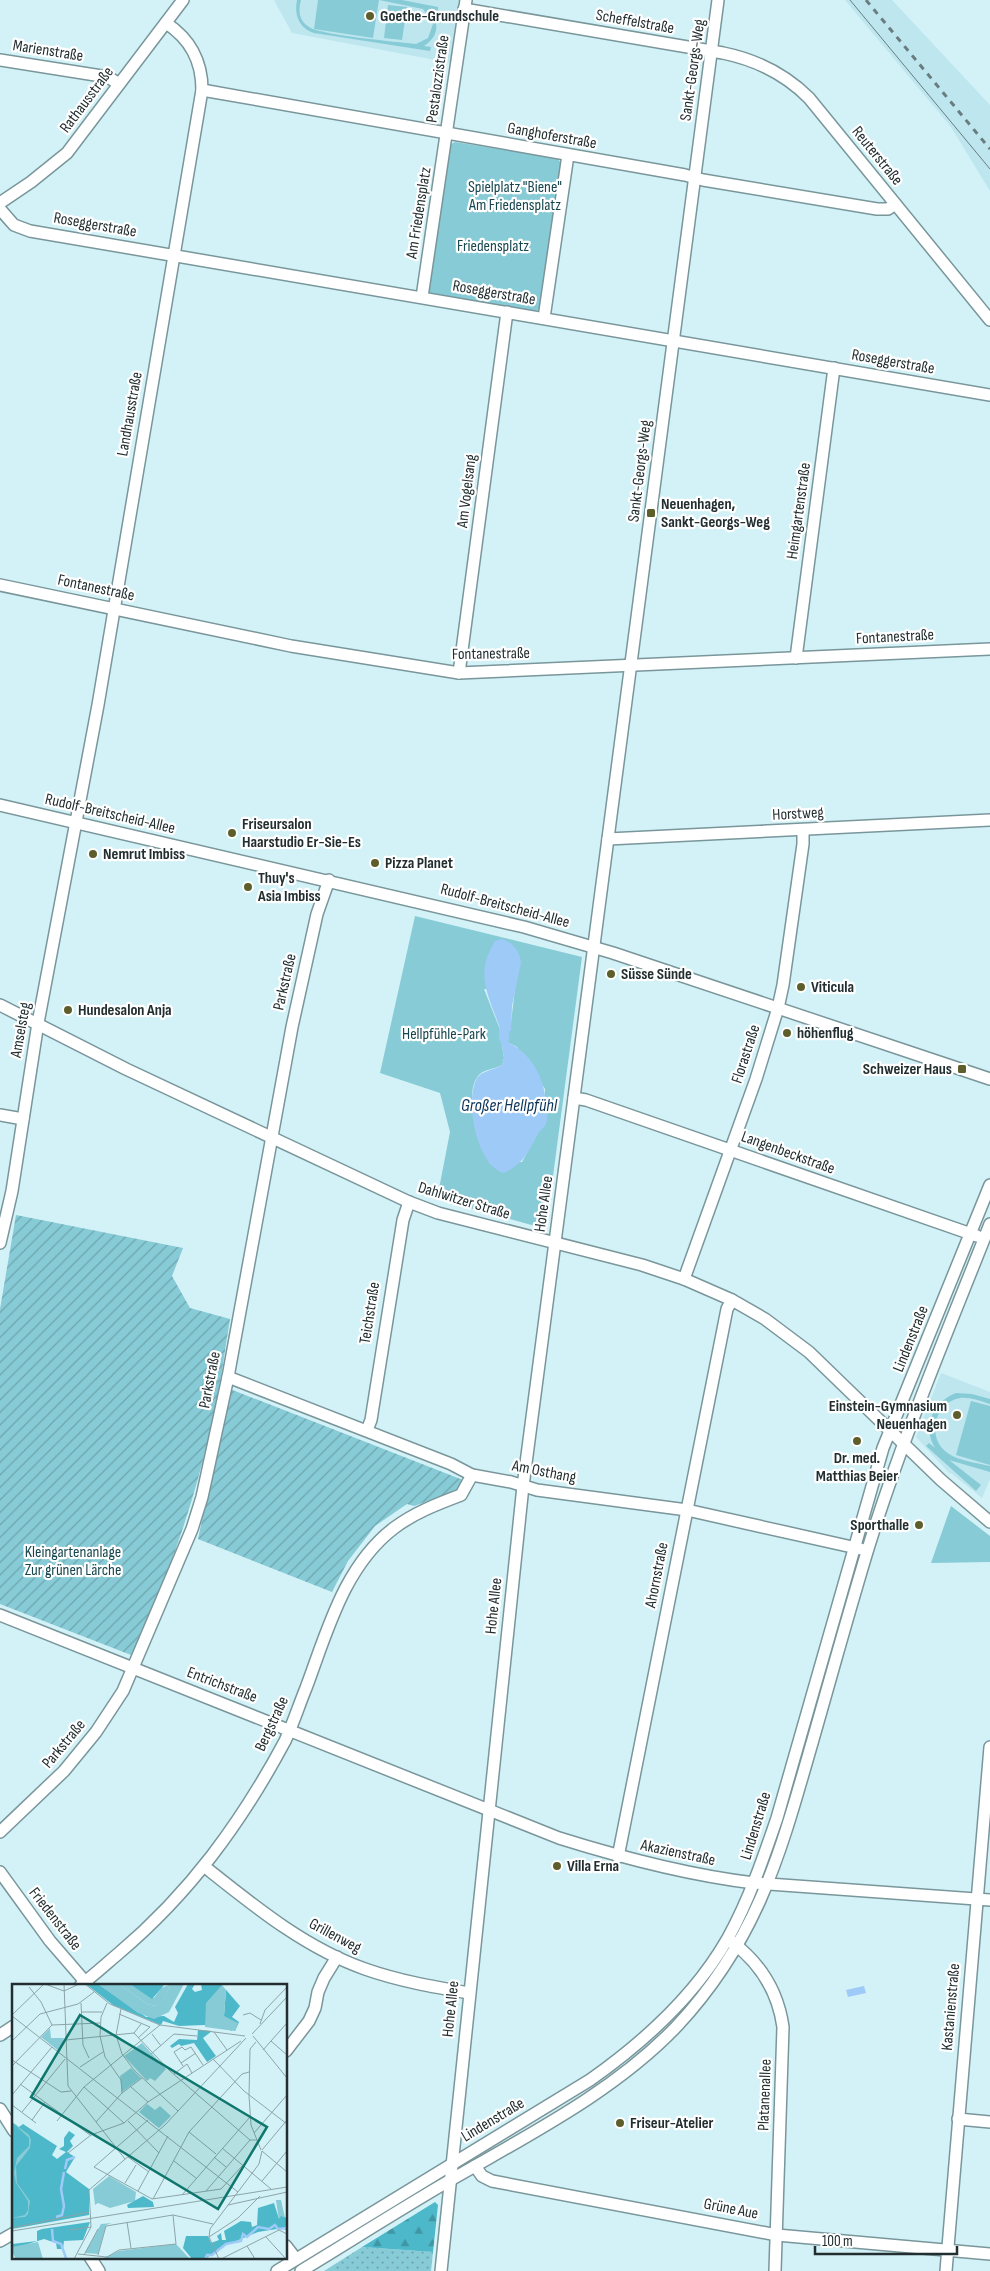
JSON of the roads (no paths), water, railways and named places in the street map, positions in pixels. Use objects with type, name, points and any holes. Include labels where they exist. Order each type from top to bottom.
[{"type":"street","name":"Rathausstraße","points":[[0,203],[31,182],[67,153],[183,0]]},
{"type":"street","name":"Sankt-Georgs-Weg","points":[[594,947],[718,0]]},
{"type":"street","name":"Scheffelstraße","points":[[465,4],[712,51]]},
{"type":"street","name":"Pestalozzistraße","points":[[446,133],[465,4]]},
{"type":"street","name":"Landhausstraße","points":[[77,823],[202,90],[202,72],[193,49],[184,37],[166,23]]},
{"type":"street","name":"Reuterstraße","points":[[712,51],[754,61],[773,70],[798,86],[990,320]]},
{"type":"street","name":"Marienstraße","points":[[0,60],[108,76],[119,84]]},
{"type":"street","name":"Ganghoferstraße","points":[[202,90],[695,177],[703,180],[877,209],[888,209],[895,204]]},
{"type":"street","name":"Am Friedensplatz","points":[[422,297],[446,133]]},
{"type":"street","points":[[544,318],[568,155]]},
{"type":"street","name":"Roseggerstraße","points":[[0,209],[8,220],[22,229],[990,396]]},
{"type":"street","name":"Am Vogelsang","points":[[459,673],[507,312]]},
{"type":"street","name":"Heimgartenstraße","points":[[796,658],[834,368]]},
{"type":"street","name":"Fontanestraße","points":[[0,585],[291,646],[459,673],[990,649]]},
{"type":"street","name":"Rudolf-Breitscheid-Allee","points":[[0,805],[462,911],[594,947],[990,1079]]},
{"type":"street","name":"Horstweg","points":[[608,839],[990,820]]},
{"type":"street","name":"Amselsteg","points":[[0,1243],[12,1191],[38,1023],[77,823]]},
{"type":"street","name":"Florastraße","points":[[684,1279],[756,1079],[778,1008],[787,960],[803,844],[803,830]]},
{"type":"street","name":"Parkstraße","points":[[0,1832],[43,1793],[80,1751],[119,1698],[134,1669],[192,1529],[202,1496],[228,1377],[270,1139],[315,924],[329,880]]},
{"type":"street","name":"Hohe Allee","points":[[441,2271],[523,1486],[594,947]]},
{"type":"street","name":"Dahlwitzer Straße","points":[[0,1005],[270,1139],[409,1202],[438,1213],[642,1266],[684,1279],[732,1300],[765,1319],[808,1352],[941,1480],[990,1522]]},
{"type":"street","name":"Langenbeckstraße","points":[[574,1098],[583,1099],[987,1240]]},
{"type":"street","points":[[0,1115],[23,1119]]},
{"type":"street","name":"Lindenstraße","points":[[277,2271],[590,2080],[622,2057],[647,2037],[678,2004],[727,1939],[754,1883],[777,1818],[877,1467],[990,1185]]},
{"type":"street","name":"Teichstraße","points":[[367,1430],[371,1420],[403,1220],[409,1202]]},
{"type":"street","name":"Lindenstraße","points":[[301,2271],[597,2092],[650,2051],[696,2003],[738,1947],[769,1884],[789,1825],[868,1551],[903,1442],[987,1240],[990,1224]]},
{"type":"street","name":"Ahornstraße","points":[[618,1857],[727,1309],[732,1300]]},
{"type":"street","name":"Am Osthang","points":[[228,1377],[367,1430],[451,1464],[472,1475],[537,1490],[686,1510],[868,1551]]},
{"type":"street","name":"Bergstraße","points":[[85,1984],[150,1927],[205,1867],[238,1820],[290,1730],[345,1590],[362,1561],[393,1528],[431,1506],[461,1495],[472,1475]]},
{"type":"street","name":"Entrichstraße","points":[[0,1615],[489,1808]]},
{"type":"street","name":"Kastanienstraße","points":[[946,2271],[990,1746]]},
{"type":"street","name":"Akazienstraße","points":[[489,1808],[559,1838],[618,1857],[698,1875],[754,1883],[990,1900]]},
{"type":"street","name":"Grillenweg","points":[[205,1867],[269,1917],[337,1957],[364,1969],[420,1985],[469,1993]]},
{"type":"street","name":"Friedenstraße","points":[[0,1872],[50,1941],[85,1984]]},
{"type":"street","name":"Platanenallee","points":[[727,1939],[738,1947],[770,1985],[777,1999],[783,2027],[775,2271]]},
{"type":"street","points":[[288,2048],[309,2020],[324,1978],[337,1957]]},
{"type":"street","points":[[0,2035],[12,2027]]},
{"type":"street","points":[[0,2109],[12,2128]]},
{"type":"street","points":[[958,2119],[990,2122]]},
{"type":"street","name":"Grüne Aue","points":[[475,2166],[482,2176],[492,2181],[777,2235],[990,2254]]},
{"type":"street","points":[[0,2241],[12,2234]]},
{"type":"street","points":[[288,2249],[296,2259]]},
{"type":"street","points":[[91,2258],[99,2271]]},
{"type":"water","points":[[502,939],[515,948],[521,963],[512,1006],[511,1031],[501,1032],[488,997],[484,976],[488,954],[495,941]]},
{"type":"water","name":"Großer Hellpfühl","points":[[507,1037],[509,1043],[524,1053],[535,1068],[543,1084],[547,1116],[545,1125],[530,1149],[515,1166],[504,1173],[495,1168],[480,1147],[473,1118],[472,1104],[473,1091],[478,1077],[484,1072],[502,1065],[504,1058],[501,1039]]},
{"type":"water","points":[[864,1986],[866,1993],[848,1997],[846,1990]]},
{"type":"waterway","points":[[504,1032],[504,1038]]},
{"type":"tram line","points":[[850,0],[990,169]]},
{"type":"railway","points":[[866,0],[990,149]]},
{"type":"place","name":"Goethe-Grundschule","points":[[370,16]]},
{"type":"place","name":"Neuenhagen, Sankt-Georgs-Weg","points":[[651,513]]},
{"type":"place","name":"Friseursalon Haarstudio Er-Sie-Es","points":[[232,833]]},
{"type":"place","name":"Nemrut Imbiss","points":[[93,854]]},
{"type":"place","name":"Pizza Planet","points":[[375,863]]},
{"type":"place","name":"Thuy's Asia Imbiss","points":[[248,887]]},
{"type":"place","name":"Süsse Sünde","points":[[611,974]]},
{"type":"place","name":"Viticula","points":[[801,987]]},
{"type":"place","name":"Hundesalon Anja","points":[[68,1010]]},
{"type":"place","name":"höhenflug","points":[[787,1033]]},
{"type":"place","name":"Schweizer Haus","points":[[962,1069]]},
{"type":"place","name":"Einstein-Gymnasium Neuenhagen","points":[[957,1415]]},
{"type":"place","name":"Dr. med. Matthias Beier","points":[[857,1441]]},
{"type":"place","name":"Sporthalle","points":[[919,1525]]},
{"type":"place","name":"Villa Erna","points":[[557,1866]]},
{"type":"place","name":"Friseur-Atelier","points":[[620,2123]]},
{"type":"park label","name":"Spielplatz \"Biene\" Am Friedensplatz","points":[[515,196]]},
{"type":"park label","name":"Friedensplatz","points":[[493,246]]},
{"type":"park label","name":"Hellpfühle-Park","points":[[444,1034]]},
{"type":"park label","name":"Kleingartenanlage Zur grünen Lärche","points":[[73,1561]]}]
